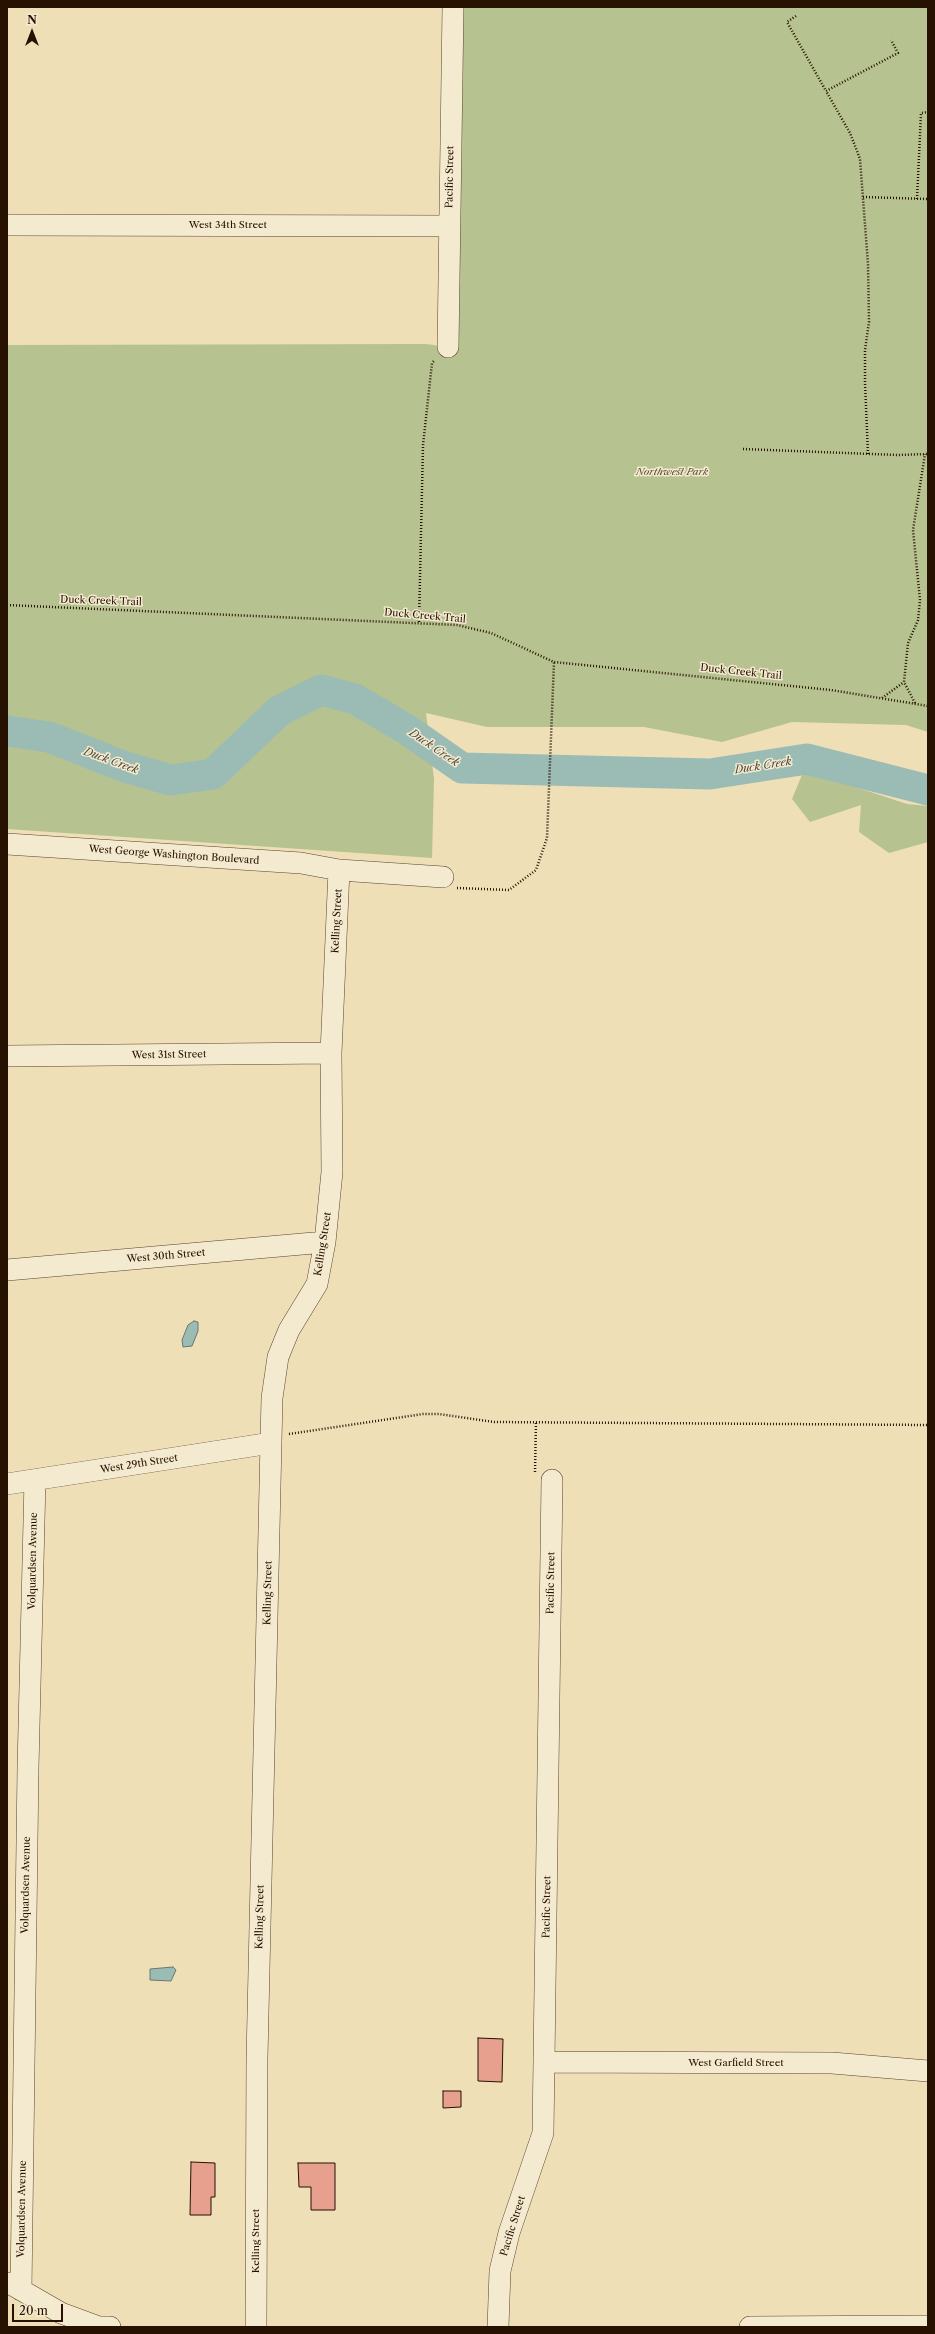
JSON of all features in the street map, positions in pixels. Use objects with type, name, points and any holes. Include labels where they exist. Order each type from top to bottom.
[{"type":"street","name":"Pacific Street","points":[[448,347],[453,7]]},
{"type":"street","name":"West 34th Street","points":[[7,225],[449,226]]},
{"type":"street","name":"West George Washington Boulevard","points":[[7,844],[301,862],[339,870],[443,877]]},
{"type":"street","name":"Kelling Street","points":[[256,2327],[257,2058],[272,1398],[278,1358],[289,1330],[317,1284],[325,1242],[332,1172],[330,1053],[339,870]]},
{"type":"street","name":"West 31st Street","points":[[7,1056],[330,1053]]},
{"type":"street","name":"West 30th Street","points":[[7,1270],[325,1242]]},
{"type":"street","name":"West 29th Street","points":[[7,1484],[271,1443]]},
{"type":"street","name":"Volquardsen Avenue","points":[[14,2286],[35,1480]]},
{"type":"street","name":"Pacific Street","points":[[498,2327],[500,2271],[509,2233],[543,2133],[552,1480]]},
{"type":"street","name":"West Garfield Street","points":[[544,2062],[832,2063],[928,2071]]},
{"type":"street","points":[[14,2286],[61,2314],[99,2327],[110,2327]]},
{"type":"street","points":[[750,2327],[928,2326]]},
{"type":"path","points":[[796,16],[787,22],[850,133],[860,159],[868,264],[869,322],[865,350],[868,454]]},
{"type":"path","points":[[826,91],[898,53],[891,40]]},
{"type":"path","points":[[917,199],[921,113],[928,112]]},
{"type":"path","points":[[863,197],[928,199]]},
{"type":"path","points":[[419,622],[423,445],[432,363],[448,347]]},
{"type":"path","points":[[742,449],[868,454],[927,454],[912,530],[920,607],[918,620],[908,643],[904,682],[916,704]]},
{"type":"path","name":"Duck Creek Trail","points":[[7,605],[419,622],[457,625],[491,633],[554,662],[823,690],[928,706]]},
{"type":"path","points":[[443,877],[455,888],[509,890],[536,870],[547,838],[550,798],[554,662]]},
{"type":"path","points":[[882,698],[904,682]]},
{"type":"path","points":[[271,1443],[284,1435],[423,1414],[439,1414],[494,1422],[536,1421],[928,1426]]},
{"type":"path","points":[[536,1421],[534,1475],[552,1480]]},
{"type":"green space","name":"Northwest Park","points":[[453,7],[928,7],[928,732],[906,725],[792,722],[722,742],[644,727],[487,727],[426,713],[434,779],[432,858],[7,829],[7,345],[426,344],[448,347]]},
{"type":"green space","points":[[804,770],[907,804],[928,806],[928,842],[889,853],[859,832],[861,805],[810,822],[792,799]]},
{"type":"water","points":[[194,1321],[198,1322],[198,1331],[192,1346],[183,1347],[182,1340],[188,1325]]},
{"type":"water","points":[[173,1967],[176,1970],[171,1981],[150,1980],[150,1969]]},
{"type":"building","points":[[478,2038],[503,2039],[502,2082],[478,2081]]},
{"type":"building","points":[[443,2091],[461,2091],[461,2107],[443,2108]]},
{"type":"building","points":[[191,2162],[215,2163],[215,2197],[211,2197],[211,2215],[190,2215]]},
{"type":"building","points":[[298,2163],[335,2163],[335,2210],[311,2210],[311,2187],[299,2187]]},
{"type":"waterway","name":"Duck Creek","points":[[7,731],[49,737],[125,767],[171,780],[213,774],[279,711],[321,690],[355,699],[406,729],[462,768],[710,774],[807,759],[928,790]]}]
